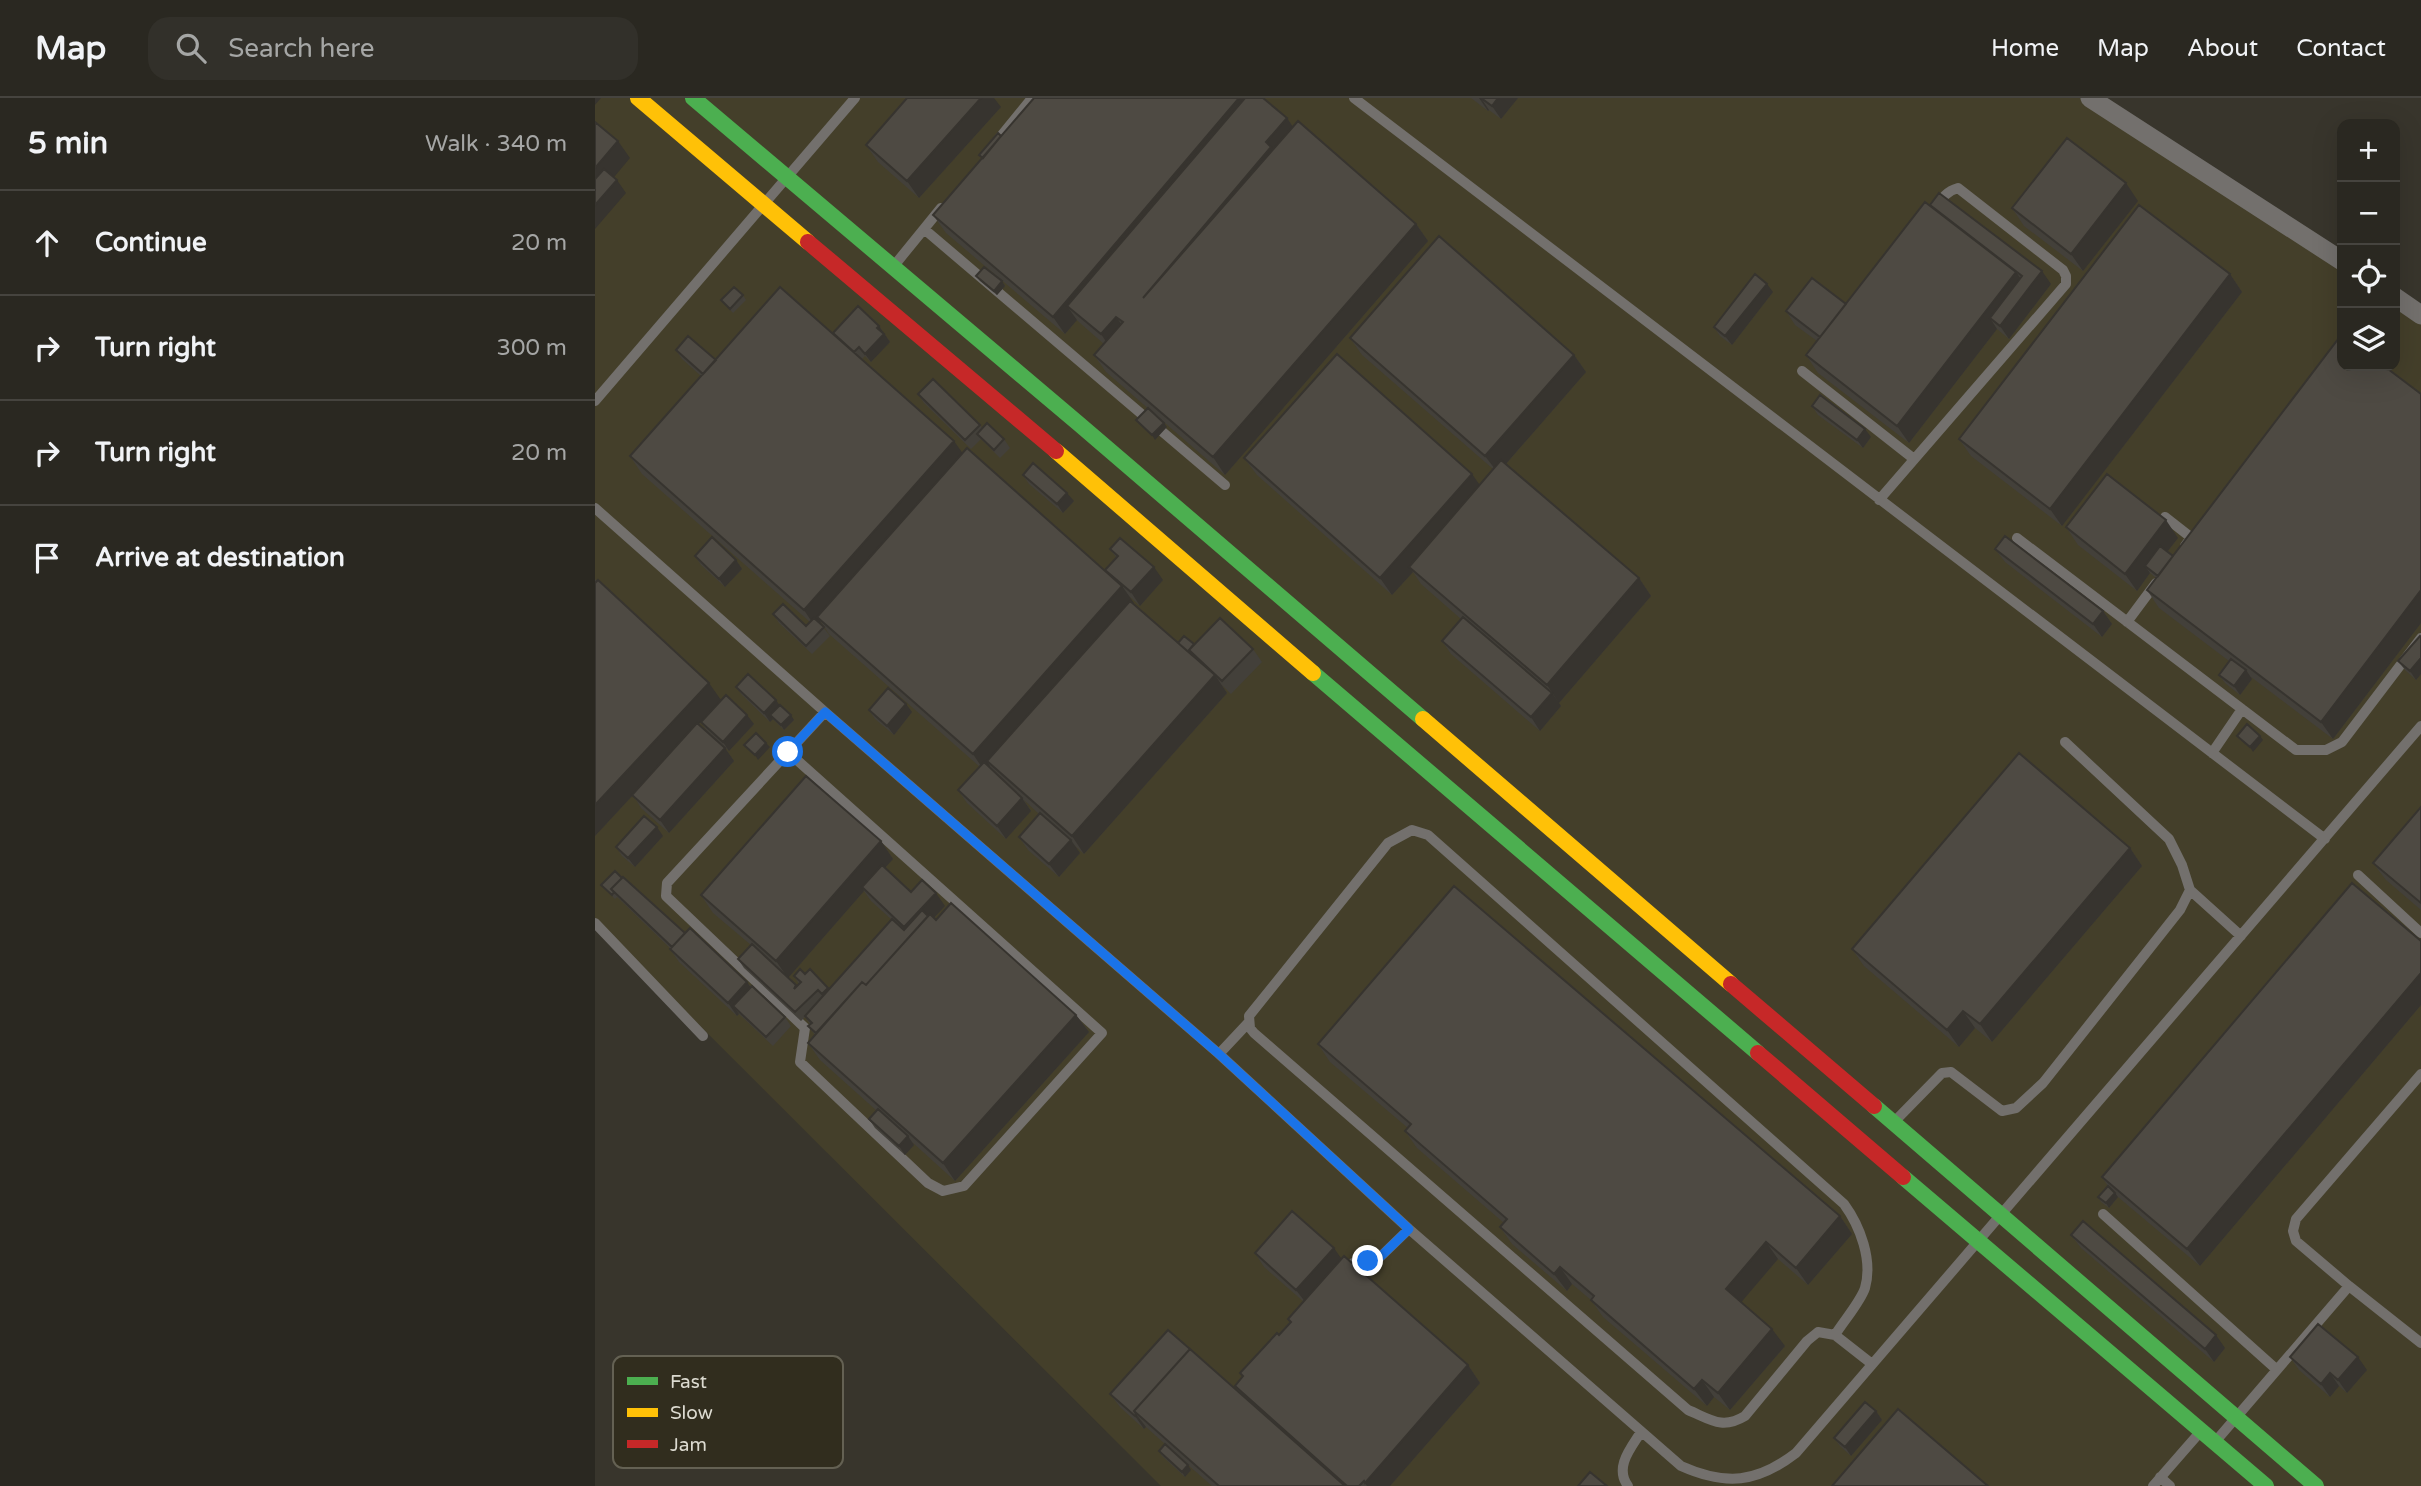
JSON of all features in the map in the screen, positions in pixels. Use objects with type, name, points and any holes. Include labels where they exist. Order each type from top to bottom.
[{"type":"street","points":[[638,98],[1047,443],[1360,690],[1894,1123],[2316,1486]]},
{"type":"street","points":[[693,98],[892,267],[1360,690],[1979,1240],[2266,1486]]},
{"type":"street","points":[[2090,98],[2337,258]]},
{"type":"street","points":[[2400,300],[2421,315]]},
{"type":"lane","points":[[595,401],[855,98]]},
{"type":"lane","points":[[982,158],[1032,98]]},
{"type":"lane","points":[[1354,98],[2325,839]]},
{"type":"lane","points":[[1879,500],[2066,284],[2063,270],[1958,188],[1943,197],[1928,218]]},
{"type":"lane","points":[[892,267],[949,199]]},
{"type":"lane","points":[[924,229],[1225,485]]},
{"type":"lane","points":[[1801,371],[1914,459]]},
{"type":"lane","points":[[595,508],[1219,1054],[1409,1229],[1641,1432],[1693,1473],[1729,1482],[1755,1477],[1775,1469],[1796,1454],[2421,726]]},
{"type":"lane","points":[[2165,517],[2190,540],[2182,550]]},
{"type":"lane","points":[[2017,538],[2296,750],[2326,750],[2342,742],[2421,638]]},
{"type":"lane","points":[[2127,622],[2159,580]]},
{"type":"lane","points":[[2212,753],[2242,709]]},
{"type":"lane","points":[[788,752],[1102,1033],[964,1186],[943,1191],[929,1183],[800,1062],[805,1028],[666,896],[667,883],[788,752],[825,712]]},
{"type":"lane","points":[[2065,742],[2169,839],[2182,865],[2190,890],[2241,936]]},
{"type":"lane","points":[[1219,1054],[1249,1022],[1254,1008],[1388,843],[1412,830],[1428,835],[1844,1204],[1855,1220],[1863,1243],[1865,1289],[1835,1335]]},
{"type":"lane","points":[[2358,875],[2421,933]]},
{"type":"lane","points":[[1894,1123],[1942,1073],[1947,1072],[1951,1072],[2002,1111],[2017,1108],[2043,1083],[2180,910],[2190,890]]},
{"type":"lane","points":[[595,923],[703,1035]]},
{"type":"lane","points":[[1249,1022],[1254,1033],[1688,1409],[1722,1424],[1735,1422],[1745,1416],[1807,1340],[1818,1332],[1835,1335],[1872,1364]]},
{"type":"lane","points":[[2421,1074],[2295,1219],[2293,1231],[2296,1241],[2421,1343]]},
{"type":"lane","points":[[2103,1214],[2276,1369]]},
{"type":"lane","points":[[1335,1283],[1353,1263],[1378,1259],[1409,1229]]},
{"type":"lane","points":[[2215,1442],[2349,1286]]},
{"type":"lane","points":[[2153,1486],[2201,1431]]},
{"type":"lane","points":[[1628,1486],[1622,1468],[1641,1432]]},
{"type":"lane","points":[[2160,1477],[2170,1486]]},
{"type":"shaded area","points":[[595,98],[2089,98],[2337,260],[2337,371],[2400,371],[2400,300],[2421,315],[2421,1486],[1161,1486],[595,921]]},
{"type":"building","points":[[907,98],[981,98],[907,181],[866,145]]},
{"type":"building","points":[[1034,98],[1239,98],[1053,317],[933,215]]},
{"type":"building","points":[[1245,98],[1263,98],[1287,118],[1266,142],[1271,147],[1143,298],[1298,121],[1416,224],[1213,457],[1094,355],[1123,322],[1116,317],[1101,334],[1067,306]]},
{"type":"building","points":[[1481,98],[1498,98],[1492,106]]},
{"type":"building","points":[[595,122],[618,141],[595,168]]},
{"type":"building","points":[[998,133],[1001,136],[983,158],[979,155]]},
{"type":"building","points":[[2067,138],[2126,183],[2071,254],[2012,208]]},
{"type":"building","points":[[604,169],[617,180],[595,205],[595,179]]},
{"type":"building","points":[[1939,193],[2042,271],[2000,326],[1990,318],[2022,276],[1930,205]]},
{"type":"building","points":[[1925,202],[2016,272],[1897,426],[1806,355]]},
{"type":"building","points":[[2139,205],[2230,274],[2050,509],[1959,439]]},
{"type":"building","points":[[1439,236],[1574,355],[1485,456],[1350,338]]},
{"type":"building","points":[[984,267],[1002,281],[994,291],[976,276]]},
{"type":"building","points":[[1755,274],[1767,284],[1725,336],[1714,327]]},
{"type":"building","points":[[1812,278],[1846,304],[1820,337],[1786,311]]},
{"type":"building","points":[[734,287],[743,295],[730,309],[721,300]]},
{"type":"building","points":[[780,287],[954,441],[804,610],[630,456]]},
{"type":"building","points":[[858,306],[884,334],[865,354],[859,347],[854,352],[833,333]]},
{"type":"building","points":[[688,336],[716,360],[703,374],[676,350]]},
{"type":"building","points":[[2337,341],[2337,371],[2391,371],[2421,394],[2421,590],[2321,722],[2147,590]]},
{"type":"building","points":[[1337,354],[1472,474],[1380,578],[1244,458]]},
{"type":"building","points":[[933,379],[980,425],[965,440],[918,394]]},
{"type":"building","points":[[1820,395],[1865,429],[1857,440],[1812,406]]},
{"type":"building","points":[[1148,408],[1164,423],[1152,435],[1136,420]]},
{"type":"building","points":[[987,423],[1004,439],[994,450],[977,434]]},
{"type":"building","points":[[967,448],[1122,586],[973,754],[817,617]]},
{"type":"building","points":[[1501,460],[1639,578],[1547,685],[1409,567]]},
{"type":"building","points":[[1033,463],[1067,493],[1057,504],[1023,475]]},
{"type":"building","points":[[2107,474],[2166,520],[2125,574],[2066,527]]},
{"type":"building","points":[[2005,536],[2103,611],[2093,624],[1995,549]]},
{"type":"building","points":[[712,537],[736,560],[719,579],[695,556]]},
{"type":"building","points":[[1120,538],[1154,567],[1131,592],[1105,570],[1118,556],[1110,549]]},
{"type":"building","points":[[2160,546],[2173,556],[2158,576],[2145,566]]},
{"type":"building","points":[[598,580],[709,683],[595,805],[595,583]]},
{"type":"building","points":[[1130,601],[1215,675],[1072,836],[987,761]]},
{"type":"building","points":[[783,604],[806,626],[814,618],[824,627],[806,646],[773,614]]},
{"type":"building","points":[[1463,617],[1552,693],[1531,717],[1442,641]]},
{"type":"building","points":[[1220,618],[1253,649],[1222,681],[1189,650]]},
{"type":"building","points":[[1184,636],[1194,644],[1189,650],[1193,656],[1178,643]]},
{"type":"building","points":[[2420,636],[2421,658],[2410,671],[2398,661]]},
{"type":"building","points":[[2231,659],[2246,670],[2234,686],[2219,675]]},
{"type":"building","points":[[748,674],[776,700],[764,713],[736,687]]},
{"type":"building","points":[[888,688],[906,704],[887,726],[869,710]]},
{"type":"building","points":[[726,695],[747,715],[723,742],[701,722]]},
{"type":"building","points":[[780,705],[791,715],[781,725],[770,715]]},
{"type":"building","points":[[697,723],[725,748],[660,820],[632,795]]},
{"type":"building","points":[[2247,724],[2260,736],[2250,747],[2237,736]]},
{"type":"building","points":[[756,733],[766,743],[755,755],[744,745]]},
{"type":"building","points":[[2019,753],[2130,848],[1980,1024],[1963,1011],[1947,1030],[1852,949]]},
{"type":"building","points":[[984,762],[1022,798],[997,826],[958,790]]},
{"type":"building","points":[[806,776],[881,841],[776,961],[701,895]]},
{"type":"building","points":[[2421,807],[2421,903],[2373,863]]},
{"type":"building","points":[[1040,813],[1071,840],[1049,864],[1019,837]]},
{"type":"building","points":[[644,816],[657,827],[628,858],[616,847]]},
{"type":"building","points":[[882,865],[911,892],[922,880],[936,893],[904,927],[862,887]]},
{"type":"building","points":[[615,871],[622,878],[611,889],[614,892],[612,895],[601,885]]},
{"type":"building","points":[[623,877],[685,933],[672,947],[611,889]]},
{"type":"building","points":[[2352,883],[2421,941],[2421,973],[2187,1249],[2102,1177]]},
{"type":"building","points":[[1454,886],[1840,1216],[1796,1268],[1766,1242],[1726,1289],[1772,1329],[1718,1393],[1702,1380],[1694,1389],[1591,1300],[1594,1296],[1560,1267],[1554,1274],[1500,1227],[1507,1219],[1405,1131],[1411,1124],[1318,1044]]},
{"type":"building","points":[[951,903],[1076,1015],[943,1163],[808,1043],[862,982],[866,985],[930,914],[936,920]]},
{"type":"building","points":[[922,910],[928,916],[866,985],[862,982],[816,1033],[808,1026],[812,1023],[805,1016],[892,919],[904,930]]},
{"type":"building","points":[[690,928],[747,982],[728,1003],[670,949]]},
{"type":"building","points":[[752,944],[796,985],[794,989],[801,982],[794,976],[800,969],[805,974],[810,969],[828,988],[822,994],[818,990],[795,1012],[738,959]]},
{"type":"building","points":[[752,986],[785,1017],[766,1037],[733,1006]]},
{"type":"building","points":[[878,1109],[908,1136],[899,1146],[869,1119]]},
{"type":"building","points":[[2108,1186],[2115,1193],[2106,1203],[2098,1197]]},
{"type":"building","points":[[1292,1211],[1334,1248],[1296,1290],[1255,1253]]},
{"type":"building","points":[[2083,1221],[2216,1335],[2205,1349],[2071,1235]]},
{"type":"building","points":[[1344,1256],[1468,1365],[1365,1483],[1364,1481],[1359,1486],[1347,1486],[1235,1386],[1243,1376],[1240,1373],[1277,1333],[1279,1335],[1291,1322],[1288,1319]]},
{"type":"building","points":[[2318,1324],[2358,1357],[2338,1380],[2330,1373],[2321,1384],[2290,1357]]},
{"type":"building","points":[[1168,1330],[1190,1349],[1134,1411],[1135,1416],[1110,1394]]},
{"type":"building","points":[[1190,1349],[1345,1486],[1219,1486],[1134,1411]]},
{"type":"building","points":[[1865,1402],[1876,1411],[1845,1447],[1834,1438]]},
{"type":"building","points":[[1898,1409],[1988,1486],[1832,1486]]},
{"type":"building","points":[[1165,1444],[1188,1465],[1182,1472],[1159,1451]]},
{"type":"building","points":[[1590,1472],[1607,1486],[1578,1486]]},
{"type":"traffic: fast","points":[[693,98],[1423,719]]},
{"type":"traffic: fast","points":[[1313,673],[1758,1053]]},
{"type":"traffic: fast","points":[[1874,1106],[2316,1486]]},
{"type":"traffic: fast","points":[[1903,1177],[2266,1486]]},
{"type":"traffic: slow","points":[[638,98],[808,242]]},
{"type":"traffic: slow","points":[[1056,451],[1313,673]]},
{"type":"traffic: slow","points":[[1423,719],[1731,984]]},
{"type":"traffic: jam","points":[[808,242],[1056,451]]},
{"type":"traffic: jam","points":[[1731,984],[1874,1106]]},
{"type":"traffic: jam","points":[[1758,1053],[1903,1177]]},
{"type":"route","points":[[788,752],[825,712],[1219,1054],[1409,1229],[1378,1259],[1368,1261]]}]
